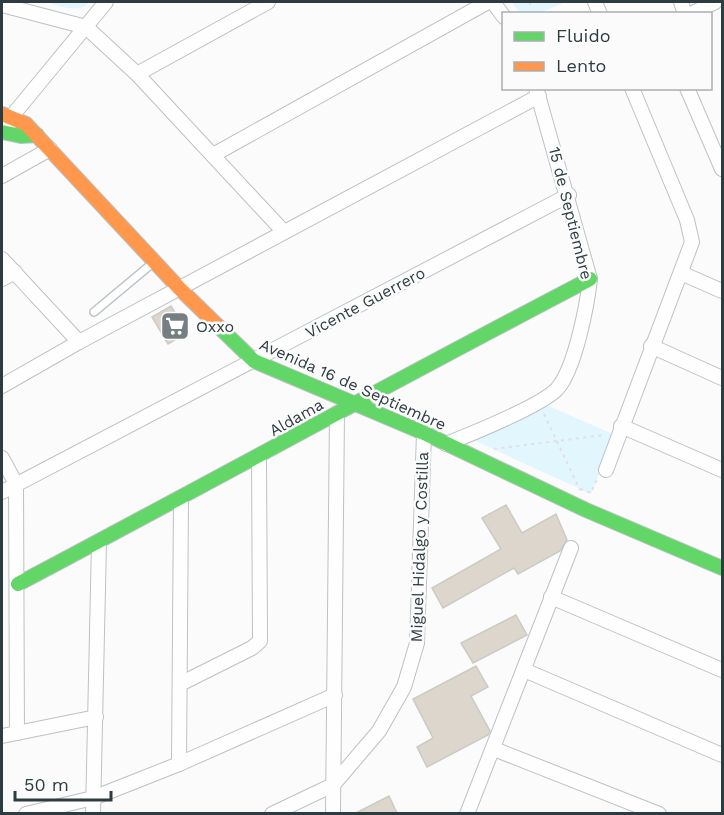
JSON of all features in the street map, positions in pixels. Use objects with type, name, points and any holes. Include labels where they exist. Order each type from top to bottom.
[{"type":"street","points":[[37,135],[21,136],[4,133],[7,115],[106,2]]},
{"type":"street","points":[[137,74],[268,2]]},
{"type":"street","points":[[213,155],[488,2]]},
{"type":"street","points":[[493,2],[502,14]]},
{"type":"street","points":[[695,12],[715,2]]},
{"type":"street","points":[[2,5],[86,27],[137,74],[284,232]]},
{"type":"street","points":[[606,470],[651,346],[690,249],[692,236],[633,90]]},
{"type":"street","points":[[688,90],[723,170]]},
{"type":"street","points":[[2,386],[538,92]]},
{"type":"street","name":"15 de Septiembre","points":[[446,444],[537,402],[557,389],[567,371],[587,307],[590,279],[538,92]]},
{"type":"street","name":"Avenida 16 de Septiembre","points":[[7,115],[26,124],[179,288],[254,361],[424,433],[586,510],[723,568]]},
{"type":"street","points":[[2,176],[50,150]]},
{"type":"street","name":"Vicente Guerrero","points":[[2,492],[568,195]]},
{"type":"street","points":[[2,259],[79,342]]},
{"type":"street","points":[[2,279],[15,272]]},
{"type":"street","points":[[681,273],[723,291]]},
{"type":"street","name":"Aldama","points":[[18,584],[181,499],[338,413],[351,403],[590,279]]},
{"type":"street","points":[[651,346],[723,378]]},
{"type":"street","points":[[333,813],[338,413]]},
{"type":"street","points":[[620,429],[723,470]]},
{"type":"street","name":"Miguel Hidalgo y Costilla","points":[[272,813],[333,785],[379,731],[400,695],[417,643],[424,433]]},
{"type":"street","points":[[180,684],[252,648],[260,641],[259,456]]},
{"type":"street","points":[[2,458],[16,484],[17,733]]},
{"type":"street","points":[[179,764],[181,499]]},
{"type":"street","points":[[93,813],[99,543]]},
{"type":"street","points":[[467,813],[571,548]]},
{"type":"street","points":[[551,597],[723,670]]},
{"type":"street","points":[[524,670],[723,755]]},
{"type":"street","points":[[26,813],[93,798],[179,764],[334,695]]},
{"type":"street","points":[[2,736],[96,717]]},
{"type":"street","points":[[494,749],[658,813]]},
{"type":"lane","points":[[94,312],[154,262]]},
{"type":"path","points":[[529,2],[532,7]]},
{"type":"path","points":[[537,402],[580,489],[586,510]]},
{"type":"path","points":[[493,449],[556,441],[620,429]]},
{"type":"shaded area","points":[[45,2],[89,2],[75,9]]},
{"type":"shaded area","points":[[512,2],[566,2],[542,12],[519,12]]},
{"type":"shaded area","points":[[544,404],[615,435],[591,494],[469,438]]},
{"type":"building","points":[[171,306],[187,333],[168,344],[152,317]]},
{"type":"building","points":[[506,505],[522,533],[556,514],[567,540],[560,551],[518,574],[514,568],[443,608],[432,588],[501,549],[482,518]]},
{"type":"building","points":[[516,615],[527,635],[473,663],[461,643]]},
{"type":"building","points":[[476,666],[488,687],[471,696],[490,731],[488,735],[427,767],[417,747],[433,738],[413,699]]},
{"type":"building","points":[[389,796],[397,813],[356,813]]},
{"type":"traffic: fast","points":[[2,132],[21,136],[37,135]]},
{"type":"traffic: fast","points":[[18,584],[590,279]]},
{"type":"traffic: fast","points":[[219,327],[254,361],[424,433],[586,510],[722,568]]},
{"type":"traffic: slow","points":[[2,114],[26,124],[179,288],[219,327]]},
{"type":"place","name":"Oxxo","points":[[175,326]]}]
